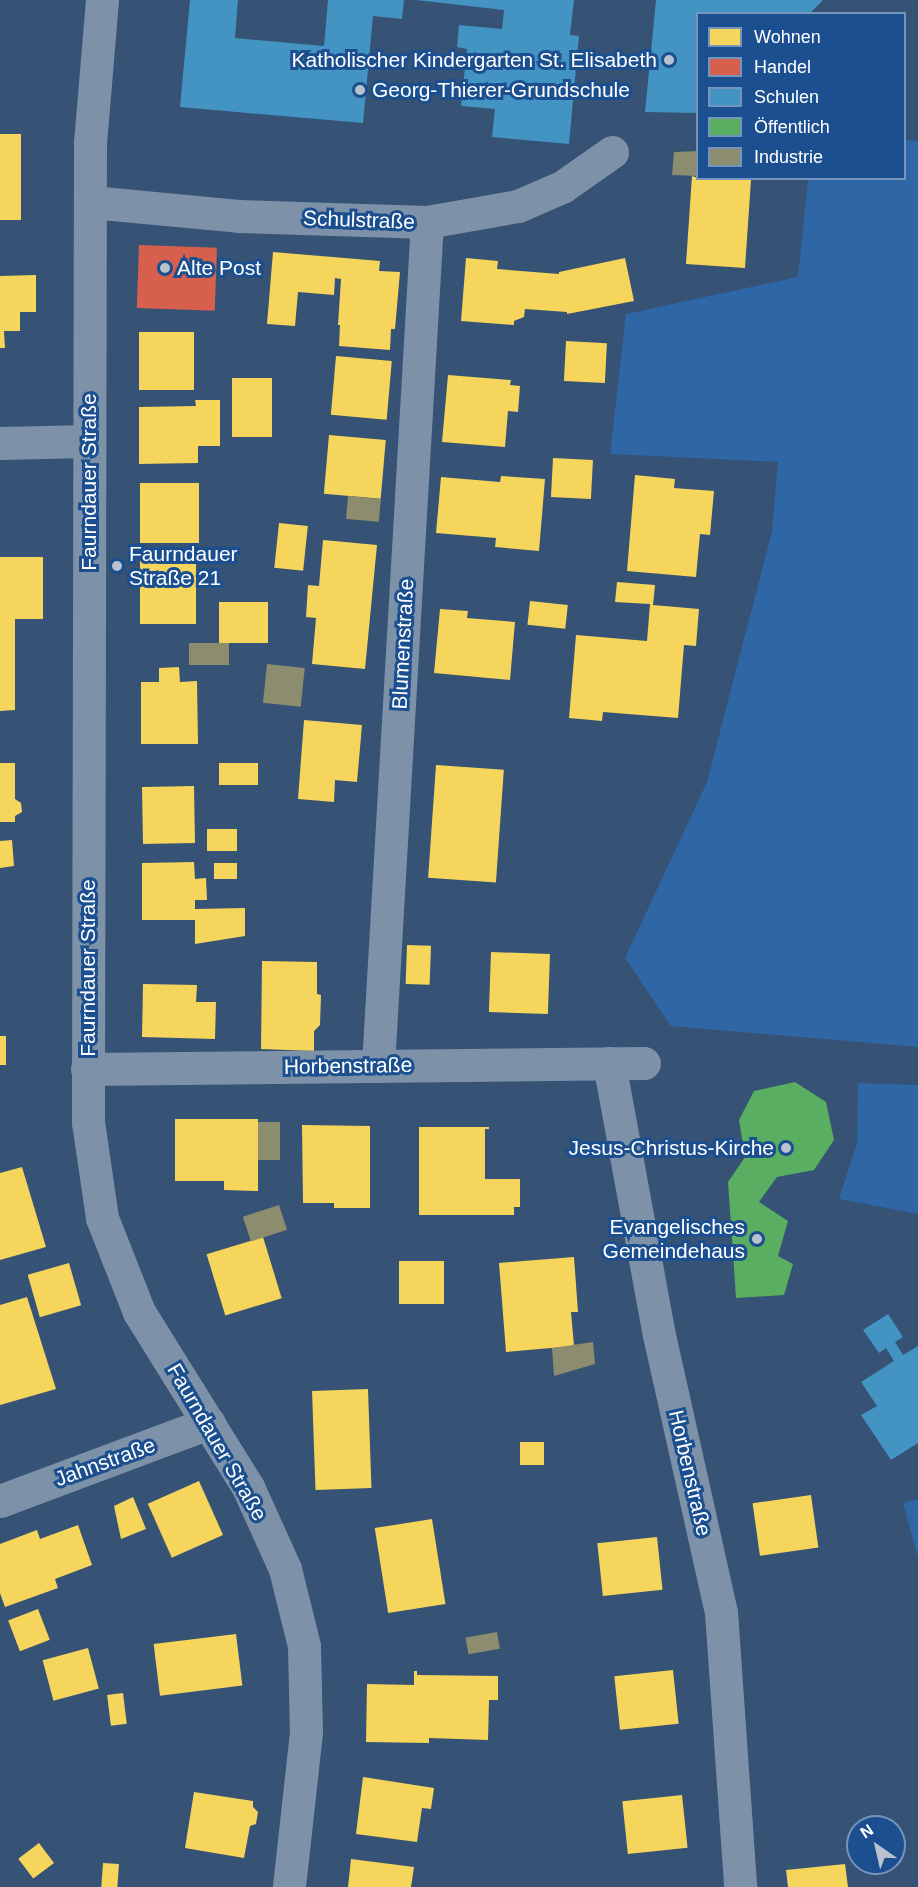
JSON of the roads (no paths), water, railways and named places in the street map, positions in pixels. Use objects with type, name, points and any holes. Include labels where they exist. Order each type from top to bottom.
[{"type":"street","name":"Faurndauer Straße","points":[[102,0],[92,108],[88,441],[90,645],[88,1122],[102,1218],[139,1312],[248,1487],[285,1569],[304,1646],[306,1732],[289,1887]]},
{"type":"street","name":"Schulstraße","points":[[91,202],[238,216],[427,222],[518,206],[562,187],[612,152]]},
{"type":"street","name":"Blumenstraße","points":[[378,1065],[427,222]]},
{"type":"street","points":[[0,443],[88,441]]},
{"type":"street","name":"Horbenstraße","points":[[609,1063],[659,1335],[721,1612],[740,1887]]},
{"type":"street","name":"Horbenstraße","points":[[87,1069],[644,1063]]},
{"type":"street","name":"Jahnstraße","points":[[0,1501],[209,1423]]},
{"type":"place","name":"Katholischer Kindergarten St. Elisabeth","points":[[669,60]]},
{"type":"place","name":"Georg-Thierer-Grundschule","points":[[360,90]]},
{"type":"place","name":"Alte Post","points":[[165,268]]},
{"type":"place","name":"Faurndauer Straße 21","points":[[117,566]]},
{"type":"place","name":"Jesus-Christus-Kirche","points":[[786,1148]]},
{"type":"place","name":"Evangelisches Gemeindehaus","points":[[757,1239]]}]
